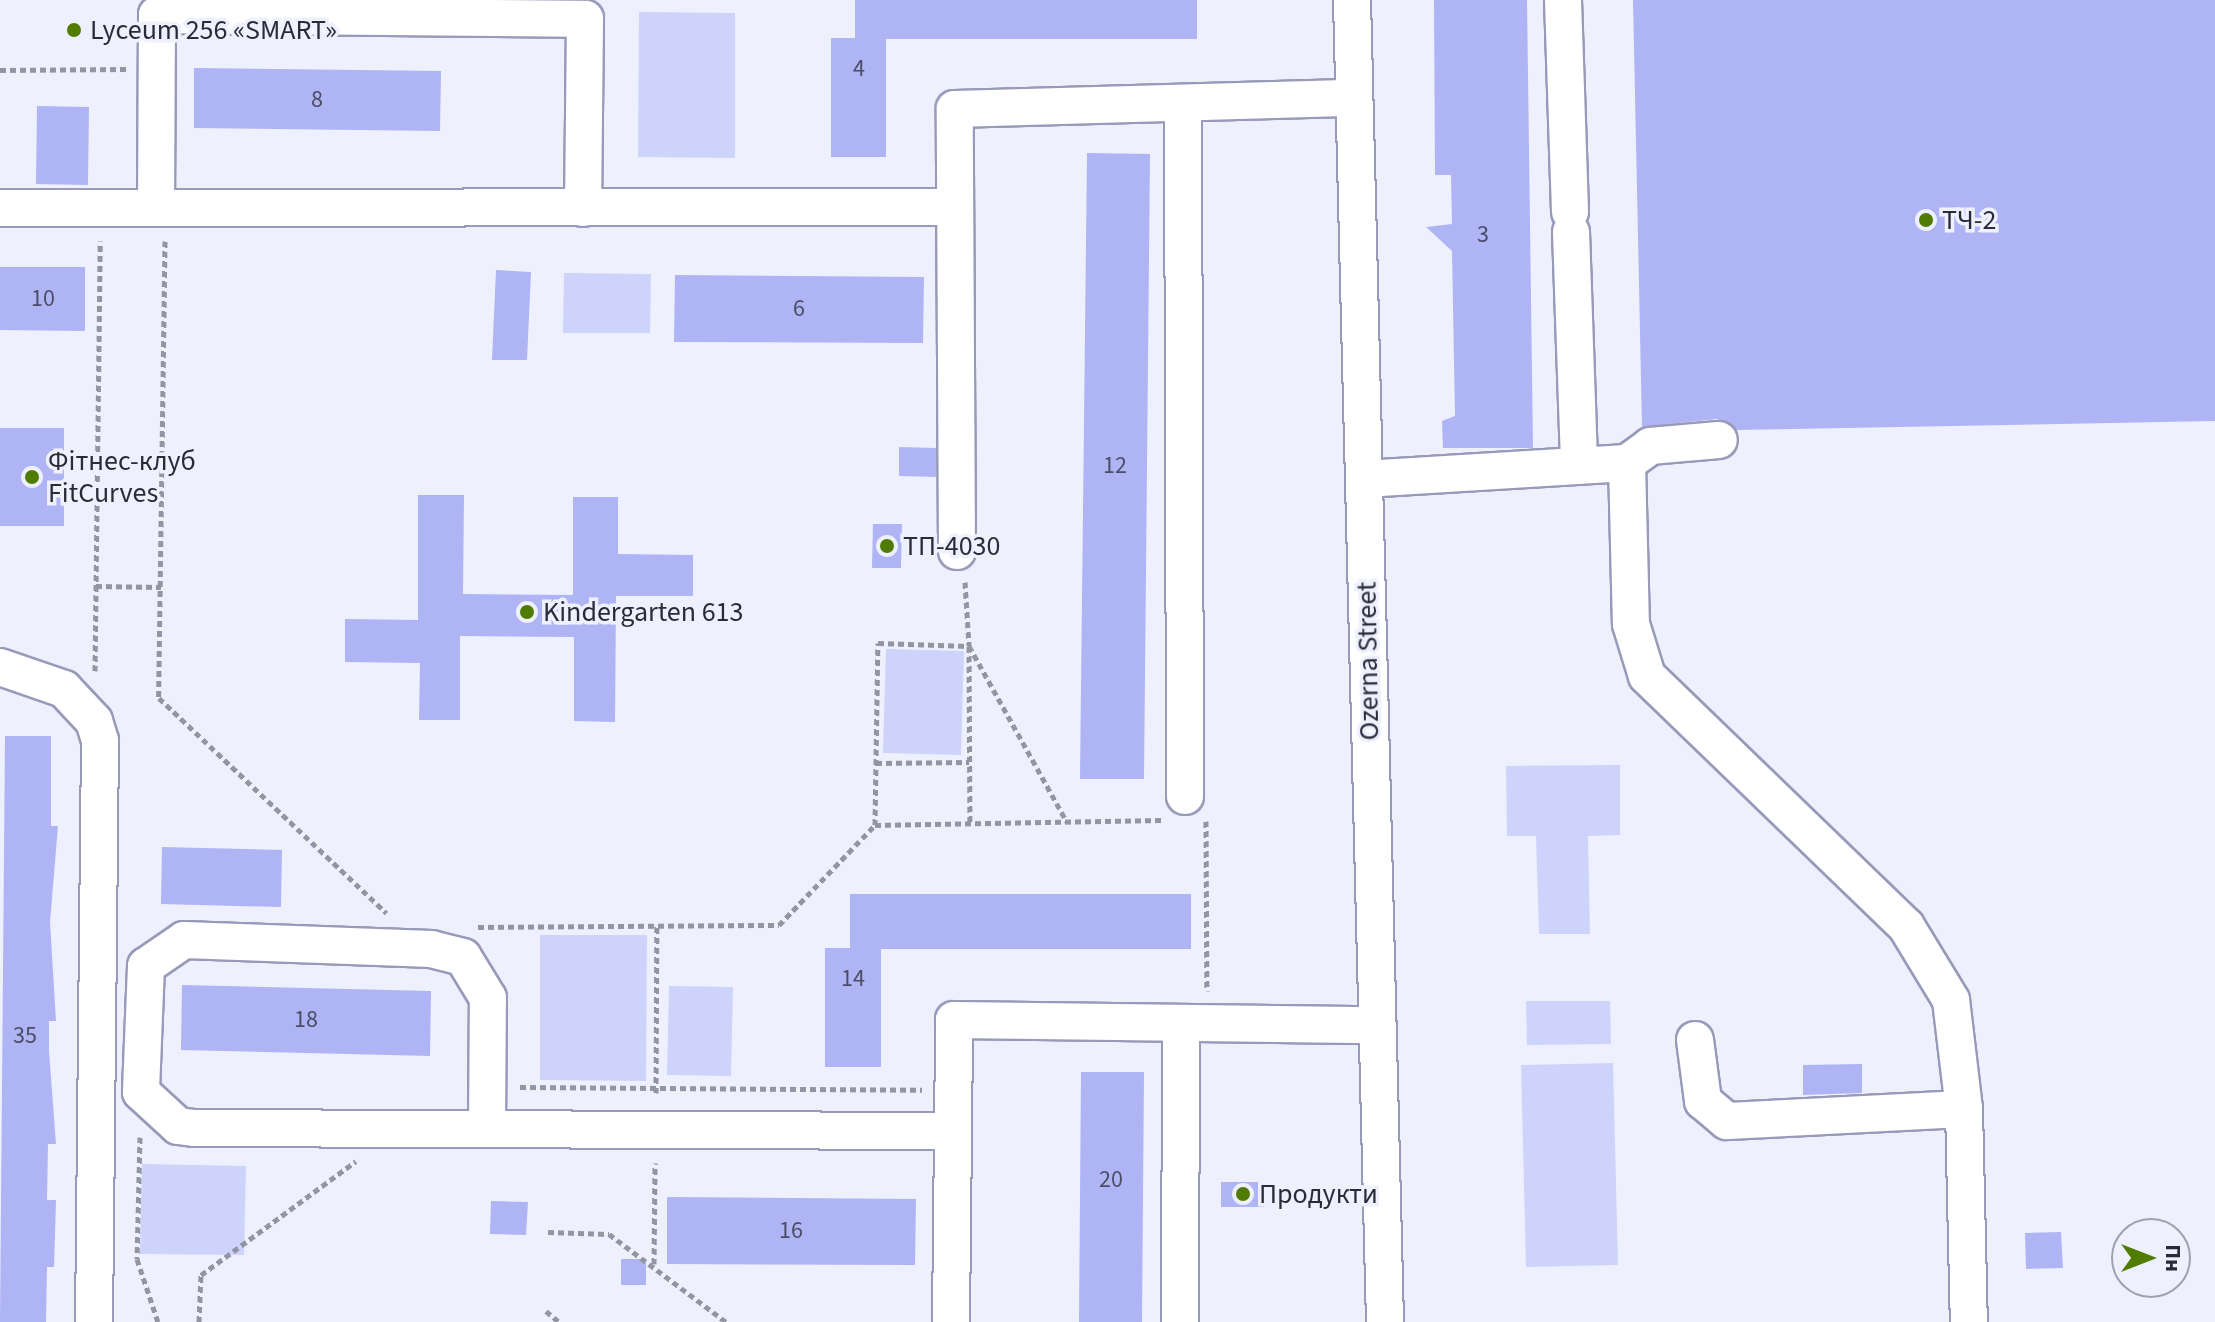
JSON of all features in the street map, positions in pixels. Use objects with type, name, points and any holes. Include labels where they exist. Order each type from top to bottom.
[{"type":"street","name":"Ozerna Street","points":[[1352,0],[1385,1322]]},
{"type":"street","points":[[1563,0],[1579,466]]},
{"type":"street","points":[[161,208],[157,15],[585,19],[583,208]]},
{"type":"street","points":[[957,551],[955,109],[1354,98]]},
{"type":"street","points":[[1183,103],[1183,812]]},
{"type":"street","points":[[0,208],[955,207]]},
{"type":"street","points":[[1364,479],[1627,463],[1650,446],[1719,440]]},
{"type":"street","points":[[1627,463],[1631,624],[1647,676],[1906,926],[1951,1000],[1964,1109],[1969,1322]]},
{"type":"street","points":[[0,667],[64,689],[94,721],[100,741],[94,1322]]},
{"type":"street","points":[[487,1129],[484,982],[463,957],[424,949],[169,944],[141,981],[141,1092],[178,1126],[400,1129],[953,1131]]},
{"type":"street","points":[[951,1322],[954,1020],[1377,1025]]},
{"type":"street","points":[[1180,1322],[1194,1023]]},
{"type":"street","points":[[1695,1040],[1703,1101],[1727,1121],[1964,1109]]},
{"type":"path","points":[[0,70],[157,68]]},
{"type":"path","points":[[94,721],[101,208]]},
{"type":"path","points":[[161,208],[159,698],[424,949]]},
{"type":"path","points":[[957,551],[969,646],[970,823]]},
{"type":"path","points":[[96,586],[161,587]]},
{"type":"path","points":[[465,927],[779,925],[875,825],[878,643],[969,646]]},
{"type":"path","points":[[969,646],[1067,822]]},
{"type":"path","points":[[876,763],[969,762]]},
{"type":"path","points":[[875,825],[1067,822],[1183,812],[1206,819],[1194,1023]]},
{"type":"path","points":[[487,1087],[953,1091]]},
{"type":"path","points":[[141,1092],[137,1259],[158,1322]]},
{"type":"path","points":[[199,1322],[201,1275],[400,1129]]},
{"type":"path","points":[[548,1232],[609,1234],[726,1322]]},
{"type":"path","points":[[546,1311],[559,1322]]},
{"type":"shaded area","points":[[639,12],[735,13],[735,158],[638,157]]},
{"type":"shaded area","points":[[564,273],[651,274],[650,333],[563,333]]},
{"type":"shaded area","points":[[886,649],[964,651],[961,755],[883,753]]},
{"type":"shaded area","points":[[1620,765],[1620,835],[1588,836],[1590,934],[1539,934],[1536,836],[1507,836],[1506,766]]},
{"type":"shaded area","points":[[540,935],[647,935],[646,1081],[540,1080]]},
{"type":"shaded area","points":[[669,986],[733,987],[731,1076],[667,1075]]},
{"type":"shaded area","points":[[1526,1001],[1610,1001],[1611,1044],[1527,1045]]},
{"type":"shaded area","points":[[1613,1063],[1618,1265],[1526,1267],[1521,1065]]},
{"type":"shaded area","points":[[142,1164],[246,1166],[244,1255],[140,1254]]},
{"type":"building","points":[[855,0],[1197,0],[1197,39],[886,39],[886,157],[831,157],[831,38],[855,38]]},
{"type":"building","points":[[1434,0],[1527,0],[1533,448],[1443,448],[1442,421],[1455,416],[1452,251],[1426,227],[1452,224],[1451,175],[1435,175]]},
{"type":"building","name":"ТЧ-2","points":[[1633,0],[2215,0],[2215,421],[1737,430],[1717,419],[1642,427]]},
{"type":"building","points":[[194,68],[441,71],[440,131],[194,128]]},
{"type":"building","points":[[37,106],[89,107],[88,185],[36,184]]},
{"type":"building","points":[[1087,153],[1150,154],[1144,779],[1080,779]]},
{"type":"building","points":[[0,267],[85,267],[85,331],[0,330]]},
{"type":"building","points":[[496,270],[531,272],[527,360],[492,360]]},
{"type":"building","points":[[675,275],[924,277],[923,343],[674,342]]},
{"type":"building","name":"Фітнес-клуб FitCurves","points":[[0,428],[64,428],[64,526],[0,526]]},
{"type":"building","points":[[899,447],[936,448],[936,477],[899,476]]},
{"type":"building","points":[[418,495],[464,495],[463,594],[573,595],[573,497],[618,497],[618,554],[693,555],[693,596],[616,596],[615,722],[574,721],[574,637],[460,636],[460,720],[419,720],[420,663],[345,662],[345,619],[418,620]]},
{"type":"building","name":"ТП-4030","points":[[873,524],[902,524],[901,568],[872,568]]},
{"type":"building","points":[[5,736],[51,736],[51,826],[58,826],[50,922],[56,1021],[49,1021],[56,1144],[48,1144],[47,1200],[56,1200],[54,1267],[47,1267],[46,1322],[0,1322]]},
{"type":"building","points":[[162,847],[282,850],[281,907],[161,904]]},
{"type":"building","points":[[850,894],[1191,894],[1191,949],[881,949],[881,1067],[825,1067],[825,948],[850,948]]},
{"type":"building","points":[[182,985],[431,991],[430,1056],[181,1050]]},
{"type":"building","points":[[1862,1064],[1862,1093],[1803,1095],[1803,1065]]},
{"type":"building","points":[[1081,1072],[1144,1072],[1142,1322],[1079,1322]]},
{"type":"building","name":"Продукти","points":[[1221,1182],[1265,1182],[1265,1207],[1221,1207]]},
{"type":"building","points":[[667,1197],[916,1199],[915,1265],[667,1264]]},
{"type":"building","points":[[491,1201],[528,1202],[526,1235],[490,1234]]},
{"type":"building","points":[[2061,1232],[2063,1268],[2026,1269],[2025,1233]]},
{"type":"building","points":[[621,1259],[646,1259],[646,1285],[621,1285]]},
{"type":"place","name":"Lyceum 256 «SMART»","points":[[74,30]]},
{"type":"place","name":"ТЧ-2","points":[[1926,220]]},
{"type":"place","name":"Фітнес-клуб FitCurves","points":[[32,477]]},
{"type":"place","name":"ТП-4030","points":[[887,546]]},
{"type":"place","name":"Kindergarten 613","points":[[527,612]]},
{"type":"place","name":"Продукти","points":[[1243,1194]]}]
